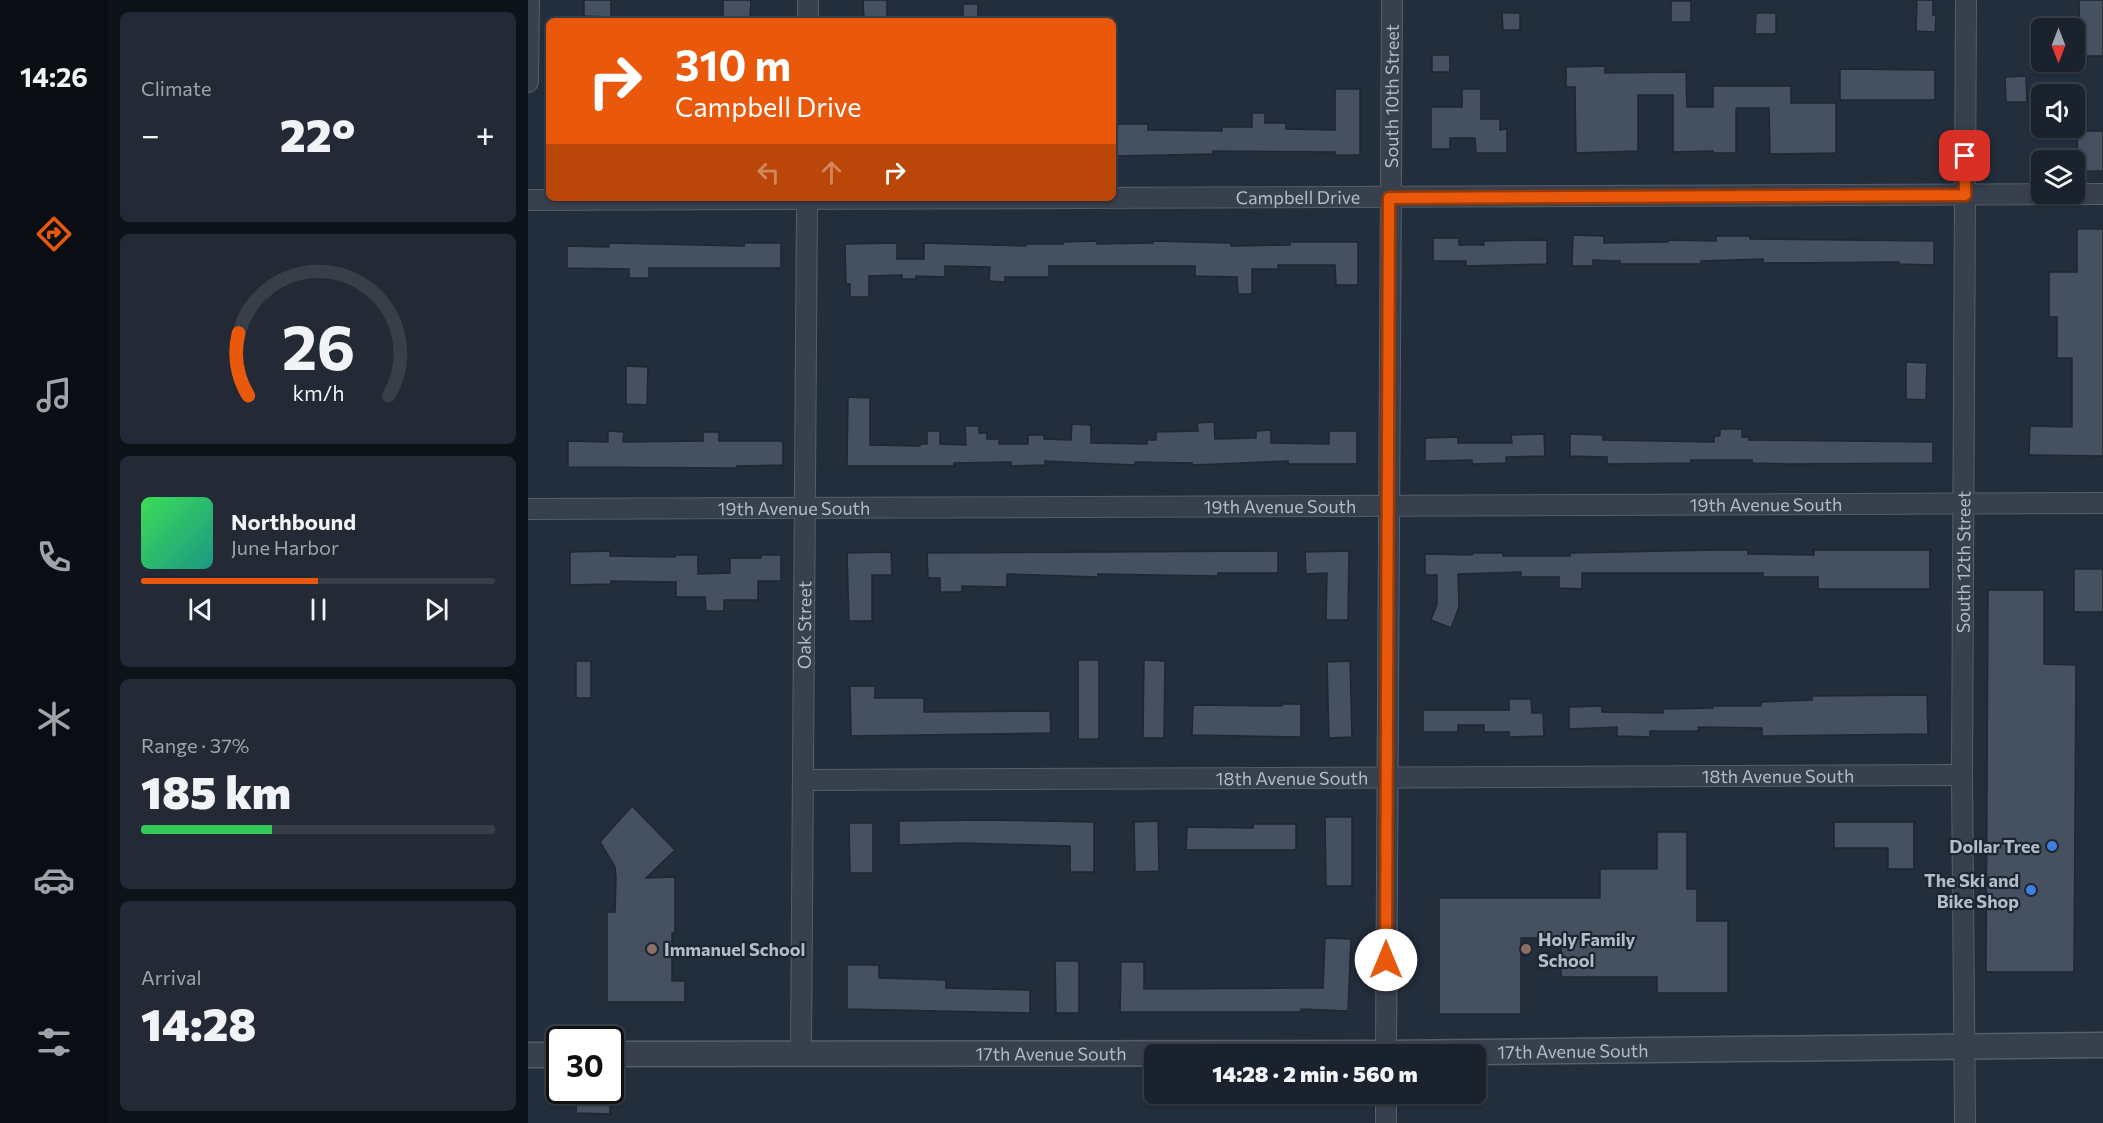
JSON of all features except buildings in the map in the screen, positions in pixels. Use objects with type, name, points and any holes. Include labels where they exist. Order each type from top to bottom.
[{"type":"street","points":[[528,82],[529,0]]},
{"type":"street","points":[[808,0],[808,18]]},
{"type":"street","name":"South 10th Street","points":[[1386,1044],[1389,198],[1392,0]]},
{"type":"street","name":"South 12th Street","points":[[1965,1123],[1962,775],[1966,0]]},
{"type":"street","name":"Campbell Drive","points":[[1116,198],[2103,194]]},
{"type":"street","name":"Campbell Drive","points":[[528,200],[546,200]]},
{"type":"street","name":"Oak Street","points":[[801,1053],[807,201]]},
{"type":"street","name":"19th Avenue South","points":[[528,509],[2103,503]]},
{"type":"street","name":"18th Avenue South","points":[[803,780],[1962,775]]},
{"type":"street","name":"17th Avenue South","points":[[1486,1053],[2103,1046]]},
{"type":"street","name":"17th Avenue South","points":[[624,1054],[1144,1054]]},
{"type":"street","points":[[528,1055],[546,1055]]},
{"type":"street","points":[[1386,1104],[1386,1123]]},
{"type":"place","name":"Dollar Tree","points":[[2052,846]]},
{"type":"place","name":"The Ski and Bike Shop","points":[[2031,890]]},
{"type":"place","name":"Immanuel School","points":[[652,949]]},
{"type":"place","name":"Holy Family School","points":[[1526,949]]},
{"type":"route","points":[[1386,960],[1389,198],[1965,195],[1965,156]]}]
